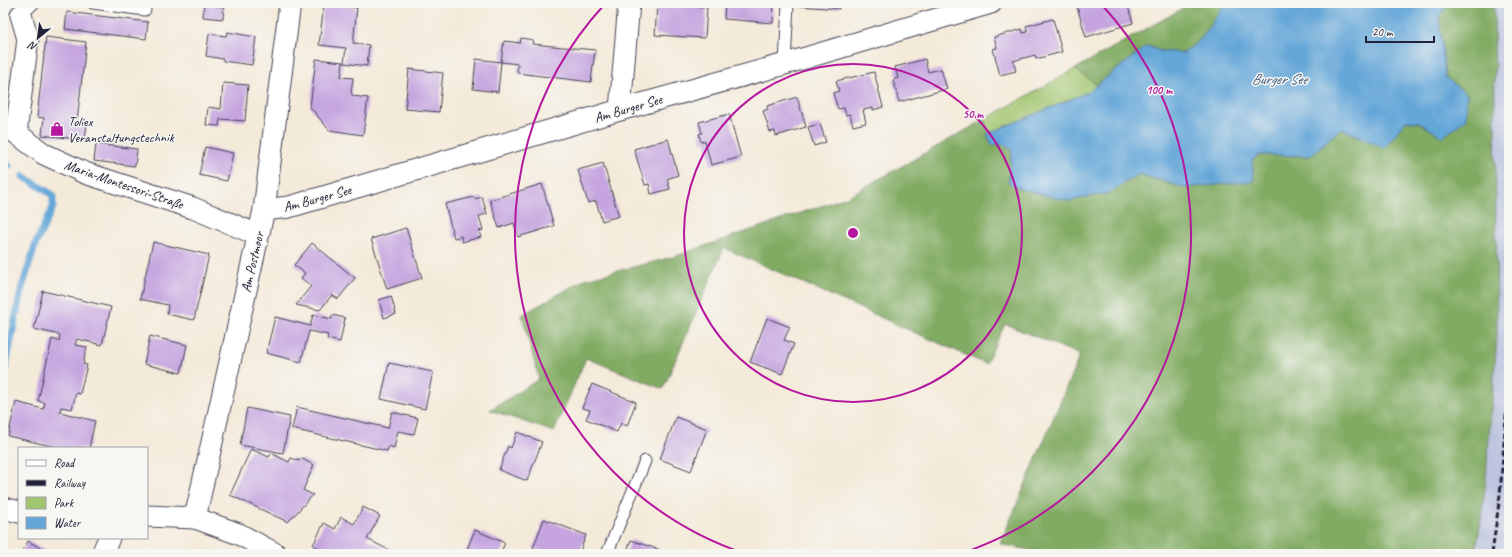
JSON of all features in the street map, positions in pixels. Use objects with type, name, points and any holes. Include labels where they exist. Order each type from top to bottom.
[{"type":"street","name":"Am Postmoor","points":[[194,518],[264,210],[290,3]]},
{"type":"street","points":[[620,110],[629,3]]},
{"type":"street","name":"Am Burger See","points":[[264,210],[289,208],[620,110],[785,64],[991,3]]},
{"type":"street","name":"Maria-Montessori-Straße","points":[[27,9],[28,39],[16,133],[44,154],[84,173],[193,208],[258,235]]},
{"type":"street","points":[[3,508],[18,512]]},
{"type":"street","points":[[148,516],[194,518],[240,534],[276,554]]},
{"type":"street","points":[[102,554],[110,539]]},
{"type":"lane","points":[[93,3],[144,10]]},
{"type":"lane","points":[[785,64],[788,3]]},
{"type":"lane","points":[[607,554],[645,461]]},
{"type":"shaded area","points":[[1494,3],[1509,3],[1509,554],[1476,554],[1485,489],[1497,337]]},
{"type":"green space","points":[[1192,3],[1225,3],[1202,38],[1184,53],[1161,51],[1147,46],[1097,85],[1075,69]]},
{"type":"green space","points":[[1449,3],[1494,3],[1497,337],[1485,489],[1476,554],[1048,554],[1000,544],[1080,355],[1005,324],[986,364],[724,248],[663,389],[586,358],[554,432],[490,410],[539,379],[522,315],[585,279],[673,257],[847,197],[984,120],[992,145],[1003,144],[1012,150],[1109,193],[1139,174],[1185,188],[1254,180],[1252,160],[1260,155],[1310,156],[1341,128],[1384,147],[1406,121],[1418,122],[1443,137],[1445,77],[1439,17]]},
{"type":"green space","points":[[1075,69],[1097,85],[1088,92],[987,134],[984,120]]},
{"type":"water","name":"Burger See","points":[[1225,3],[1449,3],[1439,17],[1445,77],[1467,94],[1466,119],[1443,137],[1418,122],[1406,121],[1384,148],[1341,128],[1310,156],[1260,155],[1252,160],[1254,181],[1185,188],[1139,174],[1109,193],[1069,201],[1020,189],[1008,182],[1012,150],[1003,144],[992,145],[987,134],[1088,92],[1147,46],[1161,51],[1184,53],[1202,38]]},
{"type":"building","points":[[725,3],[774,3],[773,23],[724,19]]},
{"type":"building","points":[[798,3],[839,3],[839,9],[798,6]]},
{"type":"building","points":[[1076,3],[1127,3],[1133,23],[1086,37]]},
{"type":"building","points":[[324,4],[357,8],[353,43],[369,45],[367,66],[344,63],[346,48],[319,45]]},
{"type":"building","points":[[657,4],[707,7],[705,38],[655,35]]},
{"type":"building","points":[[204,5],[224,7],[223,19],[203,17]]},
{"type":"building","points":[[67,12],[148,22],[146,39],[65,29]]},
{"type":"building","points":[[1053,19],[1062,52],[1036,59],[1035,55],[1013,61],[1016,71],[1000,75],[993,49],[997,48],[994,37],[1022,29],[1023,33],[1028,32],[1026,26]]},
{"type":"building","points":[[227,32],[256,37],[252,65],[223,61],[223,59],[206,56],[209,34],[226,36]]},
{"type":"building","points":[[46,37],[86,42],[77,122],[87,123],[85,140],[42,135],[44,118],[37,117]]},
{"type":"building","points":[[521,38],[533,40],[532,44],[595,50],[591,82],[517,73],[518,64],[501,62],[504,41],[520,43]]},
{"type":"building","points":[[316,59],[343,62],[341,77],[353,78],[351,92],[353,96],[368,98],[363,135],[329,130],[310,107]]},
{"type":"building","points":[[476,59],[501,62],[498,92],[473,89]]},
{"type":"building","points":[[925,59],[928,72],[941,69],[947,89],[899,102],[893,80],[898,78],[895,67]]},
{"type":"building","points":[[409,69],[443,73],[439,112],[405,109]]},
{"type":"building","points":[[874,72],[883,107],[873,110],[873,108],[863,110],[866,123],[853,126],[850,114],[846,115],[844,108],[838,109],[833,93],[839,91],[836,81]]},
{"type":"building","points":[[223,83],[248,85],[245,121],[220,119],[219,126],[206,125],[208,107],[221,109]]},
{"type":"building","points":[[797,97],[806,127],[776,136],[775,131],[770,132],[763,111],[768,109],[767,106]]},
{"type":"building","points":[[729,114],[741,157],[711,165],[705,141],[701,142],[699,134],[702,133],[699,122]]},
{"type":"building","points":[[820,124],[826,142],[814,146],[808,127]]},
{"type":"building","points":[[668,139],[678,175],[667,179],[670,189],[651,194],[649,184],[645,185],[634,149]]},
{"type":"building","points":[[96,144],[137,149],[135,166],[94,161]]},
{"type":"building","points":[[205,147],[233,153],[227,181],[199,175]]},
{"type":"building","points":[[603,163],[619,216],[602,221],[596,201],[588,203],[578,170]]},
{"type":"building","points":[[542,184],[554,226],[518,237],[514,223],[499,228],[490,200]]},
{"type":"building","points":[[474,197],[475,199],[482,197],[487,214],[479,216],[483,230],[479,231],[481,237],[462,242],[461,236],[454,238],[445,204]]},
{"type":"building","points":[[406,228],[422,278],[387,289],[371,239]]},
{"type":"building","points":[[153,242],[209,255],[194,320],[167,314],[168,305],[140,299]]},
{"type":"building","points":[[312,243],[355,278],[338,299],[332,295],[320,310],[296,305],[311,286],[301,278],[305,273],[294,265]]},
{"type":"building","points":[[43,291],[111,307],[102,345],[77,339],[75,345],[87,347],[83,364],[87,365],[80,394],[76,393],[72,409],[61,407],[60,412],[95,421],[89,447],[56,447],[8,436],[16,402],[43,409],[45,403],[38,401],[52,339],[59,341],[60,335],[34,329]]},
{"type":"building","points":[[391,296],[396,314],[384,318],[379,300]]},
{"type":"building","points":[[313,315],[332,319],[332,315],[345,318],[340,342],[327,339],[328,335],[309,331],[301,362],[266,353],[275,317],[310,326]]},
{"type":"building","points":[[767,318],[790,327],[784,340],[794,344],[782,374],[750,362]]},
{"type":"building","points":[[150,336],[187,345],[181,373],[144,364]]},
{"type":"building","points":[[389,363],[433,372],[425,409],[381,399]]},
{"type":"building","points":[[592,384],[636,402],[627,426],[621,423],[617,432],[586,419],[590,410],[582,408]]},
{"type":"building","points":[[297,407],[388,428],[392,412],[418,418],[414,434],[398,431],[394,448],[389,446],[387,451],[292,429]]},
{"type":"building","points":[[247,408],[290,417],[283,453],[240,445]]},
{"type":"building","points":[[676,417],[707,429],[691,471],[660,459]]},
{"type":"building","points":[[517,432],[542,442],[527,481],[499,470],[508,446],[511,448]]},
{"type":"building","points":[[251,449],[269,457],[271,453],[289,462],[291,458],[299,461],[300,458],[314,465],[303,490],[313,495],[288,522],[230,495]]},
{"type":"building","points":[[363,507],[380,516],[367,539],[391,551],[389,554],[330,554],[313,545],[324,523],[335,529],[341,517],[354,524]]},
{"type":"building","points":[[544,519],[586,535],[579,554],[550,554],[533,548]]},
{"type":"building","points":[[475,530],[505,543],[500,554],[465,554]]},
{"type":"building","points":[[631,540],[660,550],[659,554],[626,554]]},
{"type":"building","points":[[28,541],[51,554],[21,554]]},
{"type":"waterway","points":[[3,162],[9,166]]},
{"type":"waterway","points":[[3,380],[21,291],[36,243],[53,207],[53,195],[23,176]]},
{"type":"railway","points":[[1506,3],[1509,66]]},
{"type":"railway","points":[[1492,554],[1500,495],[1509,378]]},
{"type":"place","name":"Toliex Veranstaltungstechnik","points":[[57,129]]}]
